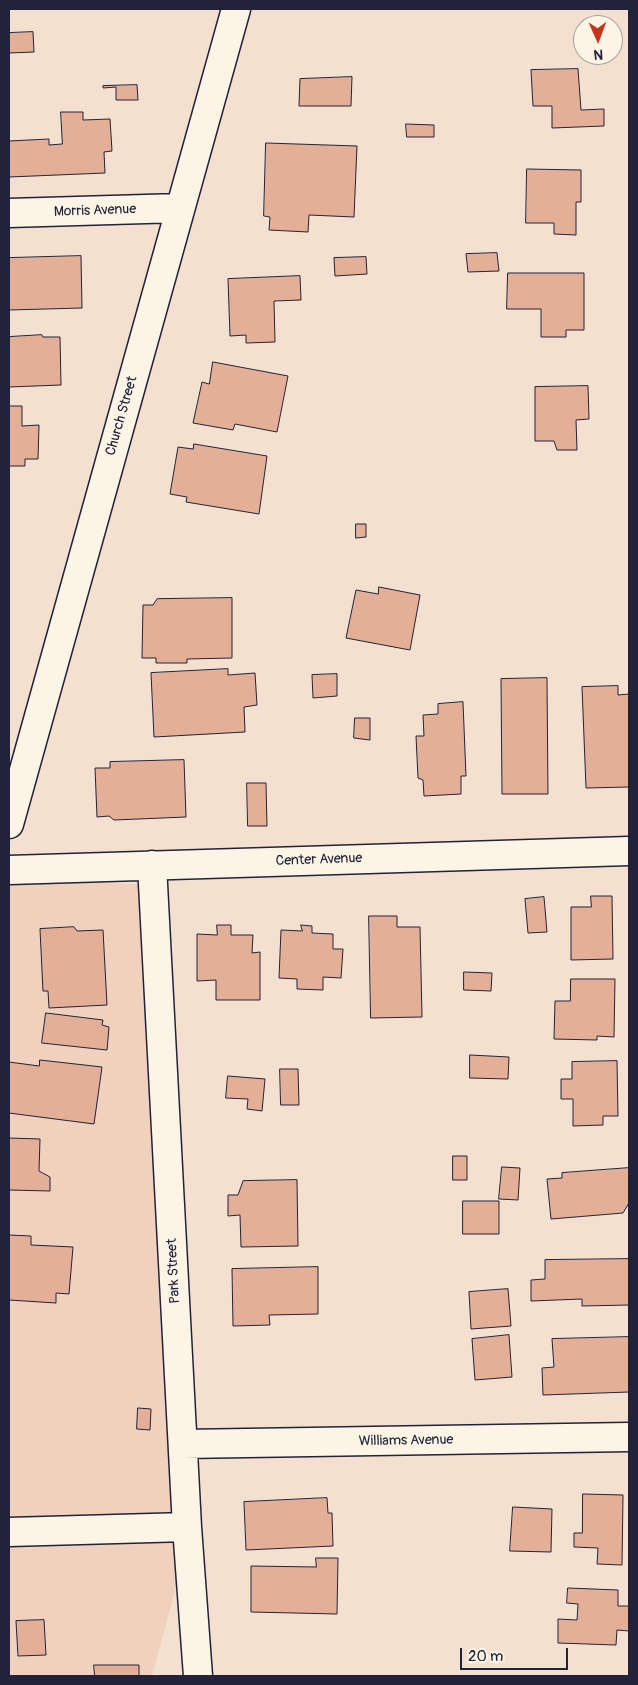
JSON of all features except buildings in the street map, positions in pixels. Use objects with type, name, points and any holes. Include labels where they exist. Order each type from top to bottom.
[{"type":"street","name":"Church Street","points":[[9,824],[236,9]]},
{"type":"street","name":"Morris Avenue","points":[[9,213],[180,208]]},
{"type":"street","name":"Center Avenue","points":[[9,870],[629,850]]},
{"type":"street","name":"Park Street","points":[[152,865],[187,1527],[198,1676]]},
{"type":"street","name":"Williams Avenue","points":[[183,1444],[629,1437]]},
{"type":"street","points":[[9,1532],[187,1527]]},
{"type":"shaded area","points":[[9,881],[145,884],[194,1520],[152,1676],[9,1676]]}]
